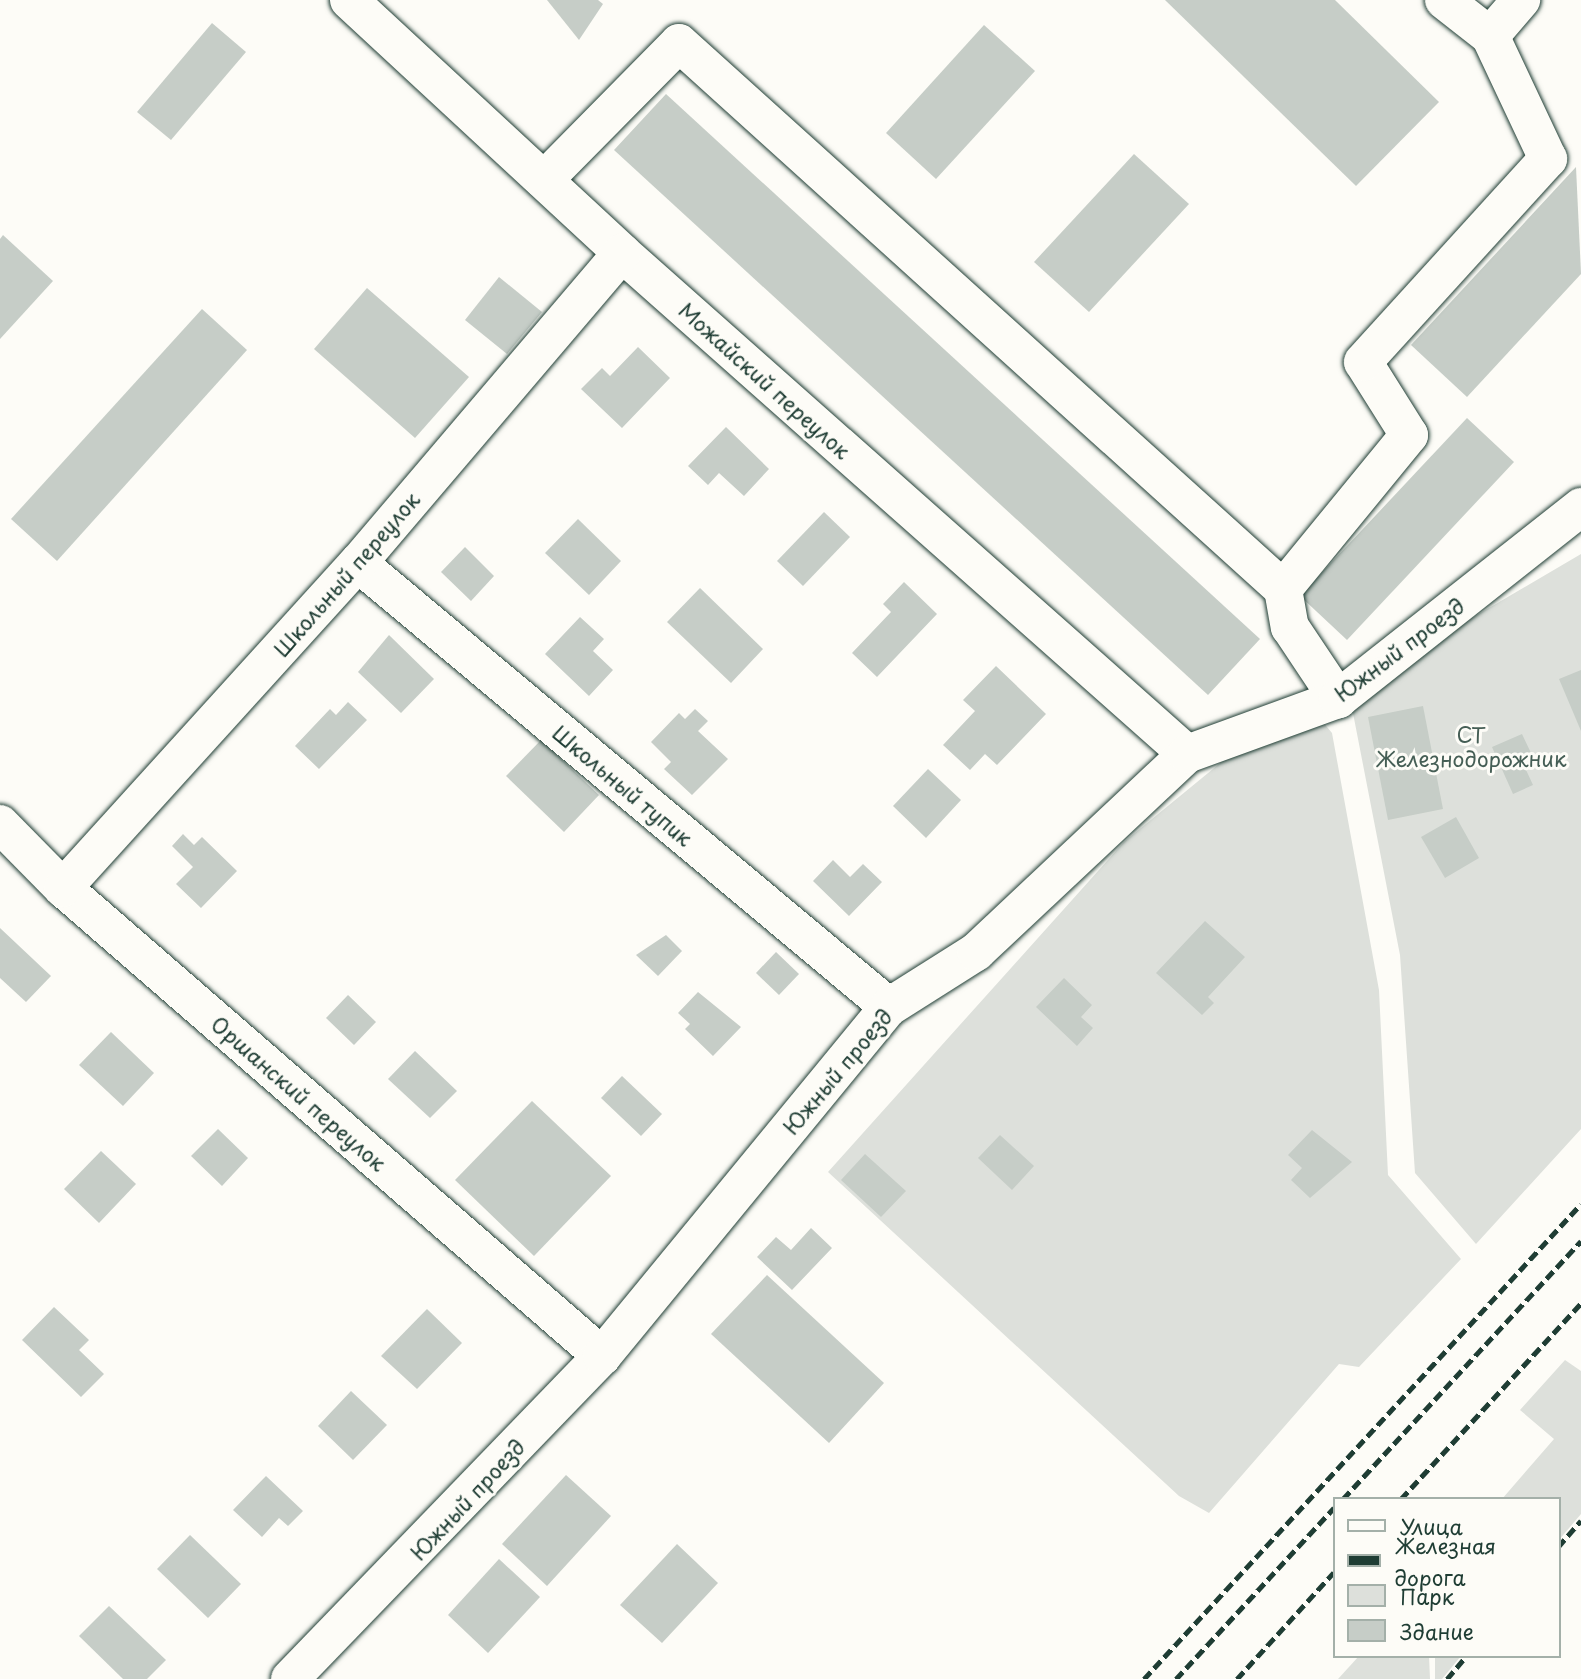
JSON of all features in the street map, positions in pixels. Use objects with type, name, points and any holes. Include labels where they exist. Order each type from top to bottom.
[{"type":"street","name":"Можайский переулок","points":[[349,0],[622,253],[1187,754]]},
{"type":"street","points":[[1283,589],[1409,435],[1363,362],[1548,159],[1490,36],[1444,0]]},
{"type":"street","points":[[1490,36],[1521,0]]},
{"type":"street","points":[[544,180],[679,43],[1283,589],[1290,627],[1338,699]]},
{"type":"street","name":"Школьный переулок","points":[[63,888],[358,563],[622,253]]},
{"type":"street","name":"Южный проезд","points":[[290,1679],[602,1356],[889,1007],[976,952],[1187,754],[1338,699],[1581,507]]},
{"type":"street","name":"Школьный тупик","points":[[358,563],[889,1007]]},
{"type":"street","name":"Оршанский переулок","points":[[0,824],[63,888],[602,1356]]},
{"type":"green space","name":"СТ Железнодорожник","points":[[1581,554],[1581,1129],[1476,1244],[1415,1173],[1400,955],[1352,708],[1409,655]]},
{"type":"green space","points":[[1322,721],[1332,733],[1379,990],[1388,1175],[1461,1259],[1359,1367],[1339,1364],[1209,1513],[1179,1496],[828,1172],[1124,842],[1230,755]]},
{"type":"green space","points":[[1565,1360],[1581,1371],[1581,1514],[1560,1539],[1560,1497],[1504,1497],[1554,1439],[1520,1410]]},
{"type":"green space","points":[[1357,1658],[1429,1658],[1430,1679],[1338,1679]]},
{"type":"green space","points":[[1435,1658],[1459,1658],[1442,1679],[1435,1679]]},
{"type":"building","points":[[547,0],[598,0],[603,4],[579,40]]},
{"type":"building","points":[[1165,0],[1335,0],[1439,102],[1356,186]]},
{"type":"building","points":[[212,23],[246,52],[171,140],[137,112]]},
{"type":"building","points":[[984,25],[1035,71],[936,179],[886,133]]},
{"type":"building","points":[[666,94],[1260,639],[1208,695],[614,150]]},
{"type":"building","points":[[1134,154],[1189,204],[1089,312],[1034,262]]},
{"type":"building","points":[[1576,167],[1581,274],[1467,397],[1411,345]]},
{"type":"building","points":[[3,235],[53,281],[0,339],[0,239]]},
{"type":"building","points":[[499,277],[542,312],[507,354],[465,320]]},
{"type":"building","points":[[367,288],[469,377],[415,438],[314,349]]},
{"type":"building","points":[[202,309],[247,350],[57,561],[11,519]]},
{"type":"building","points":[[638,347],[670,378],[622,428],[581,389],[602,368],[610,376]]},
{"type":"building","points":[[1467,418],[1514,462],[1347,640],[1300,596]]},
{"type":"building","points":[[726,427],[769,469],[744,496],[719,473],[708,485],[688,466]]},
{"type":"building","points":[[824,512],[850,537],[803,586],[777,561]]},
{"type":"building","points":[[578,519],[621,561],[589,595],[545,553]]},
{"type":"building","points":[[465,547],[494,576],[471,601],[441,572]]},
{"type":"building","points":[[904,582],[937,614],[877,677],[852,653],[891,612],[883,604]]},
{"type":"building","points":[[700,588],[763,649],[731,683],[667,622]]},
{"type":"building","points":[[580,617],[604,639],[593,651],[613,670],[589,696],[545,654]]},
{"type":"building","points":[[389,635],[434,679],[401,713],[358,672]]},
{"type":"building","points":[[996,666],[1046,714],[997,765],[985,754],[970,770],[943,745],[975,711],[963,700]]},
{"type":"building","points":[[1581,670],[1581,731],[1559,679]]},
{"type":"building","points":[[348,702],[367,720],[319,769],[295,746],[330,709],[336,715]]},
{"type":"building","points":[[1423,706],[1443,809],[1388,820],[1368,717]]},
{"type":"building","points":[[695,709],[708,721],[698,731],[728,759],[692,795],[664,769],[671,762],[651,742],[679,713],[685,719]]},
{"type":"building","points":[[1522,734],[1531,753],[1520,757],[1533,785],[1513,794],[1492,747]]},
{"type":"building","points":[[541,740],[599,795],[564,832],[506,776]]},
{"type":"building","points":[[928,769],[961,800],[926,838],[893,806]]},
{"type":"building","points":[[1456,817],[1479,858],[1445,878],[1421,837]]},
{"type":"building","points":[[183,834],[194,845],[202,837],[237,871],[201,908],[176,884],[193,867],[172,846]]},
{"type":"building","points":[[833,860],[850,877],[863,864],[882,882],[849,916],[813,881]]},
{"type":"building","points":[[1205,921],[1245,957],[1208,997],[1214,1003],[1202,1015],[1156,973]]},
{"type":"building","points":[[0,928],[51,976],[26,1002],[0,978]]},
{"type":"building","points":[[666,935],[682,951],[658,976],[636,955]]},
{"type":"building","points":[[776,952],[799,974],[779,995],[756,973]]},
{"type":"building","points":[[1064,978],[1092,1005],[1081,1017],[1093,1028],[1077,1046],[1036,1007]]},
{"type":"building","points":[[698,992],[741,1027],[713,1056],[685,1029],[690,1024],[678,1013]]},
{"type":"building","points":[[348,995],[376,1022],[354,1045],[326,1018]]},
{"type":"building","points":[[111,1032],[154,1073],[123,1106],[79,1065]]},
{"type":"building","points":[[415,1051],[457,1091],[430,1118],[388,1079]]},
{"type":"building","points":[[622,1076],[662,1114],[641,1136],[601,1098]]},
{"type":"building","points":[[532,1101],[611,1176],[534,1256],[455,1180]]},
{"type":"building","points":[[218,1129],[248,1158],[222,1186],[191,1156]]},
{"type":"building","points":[[1312,1130],[1352,1162],[1310,1198],[1291,1180],[1302,1168],[1288,1155]]},
{"type":"building","points":[[1000,1135],[1034,1166],[1012,1190],[978,1158]]},
{"type":"building","points":[[101,1151],[136,1184],[99,1223],[64,1189]]},
{"type":"building","points":[[865,1154],[906,1191],[881,1217],[841,1180]]},
{"type":"building","points":[[811,1228],[832,1248],[792,1290],[757,1257],[776,1237],[791,1250]]},
{"type":"building","points":[[767,1275],[884,1383],[829,1443],[711,1334]]},
{"type":"building","points":[[54,1307],[89,1340],[79,1350],[104,1374],[81,1397],[22,1340]]},
{"type":"building","points":[[427,1309],[462,1343],[417,1389],[381,1356]]},
{"type":"building","points":[[351,1391],[387,1425],[353,1460],[318,1426]]},
{"type":"building","points":[[566,1475],[611,1516],[547,1586],[502,1544]]},
{"type":"building","points":[[266,1476],[303,1511],[288,1526],[279,1518],[262,1537],[233,1510]]},
{"type":"building","points":[[190,1535],[241,1584],[208,1618],[157,1569]]},
{"type":"building","points":[[677,1544],[718,1583],[662,1643],[620,1605]]},
{"type":"building","points":[[499,1559],[540,1597],[488,1653],[448,1615]]},
{"type":"building","points":[[109,1606],[166,1660],[147,1679],[123,1679],[79,1636]]},
{"type":"railway","points":[[1144,1679],[1581,1204]]},
{"type":"railway","points":[[1345,1497],[1581,1241]]},
{"type":"railway","points":[[1403,1497],[1581,1303]]},
{"type":"railway","points":[[1176,1679],[1332,1510]]},
{"type":"railway","points":[[1560,1545],[1581,1521]]},
{"type":"railway","points":[[1237,1679],[1332,1574]]},
{"type":"railway","points":[[1447,1679],[1464,1658]]}]
